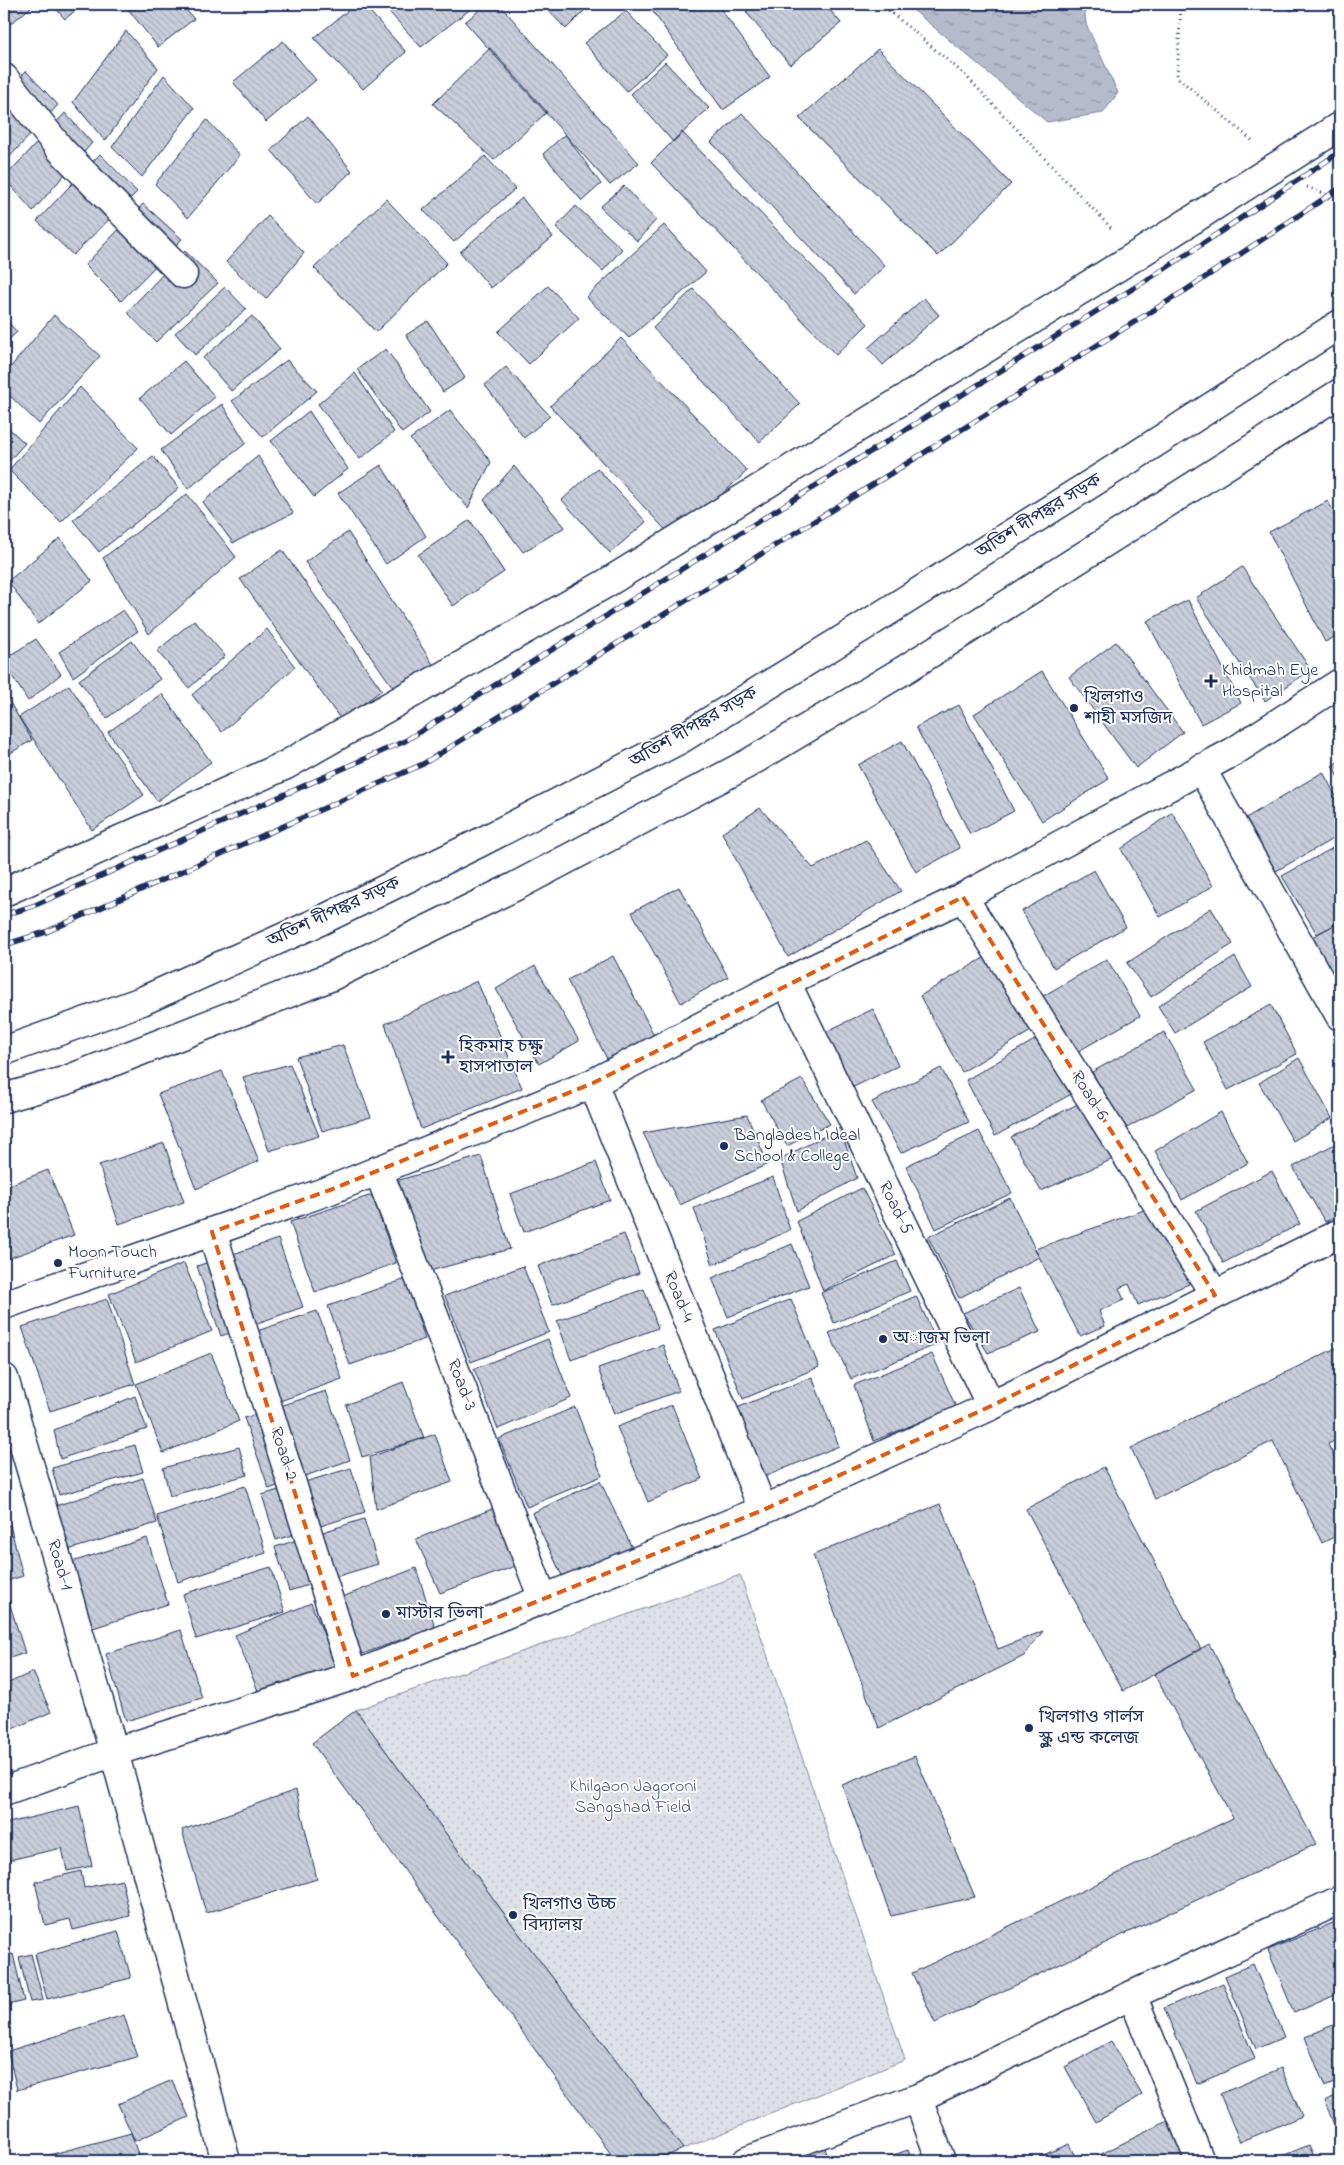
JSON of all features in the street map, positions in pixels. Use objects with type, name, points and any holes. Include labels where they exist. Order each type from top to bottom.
[{"type":"street","points":[[4,78],[61,150],[183,274]]},
{"type":"street","points":[[4,892],[286,765],[605,584],[1137,255],[1340,126]]},
{"type":"street","name":"অতিশ দীপঙ্কর সড়ক","points":[[4,1051],[142,1001],[320,921],[478,844],[679,740],[1118,467],[1340,324]]},
{"type":"street","points":[[4,1098],[64,1081],[330,977],[524,882],[763,754],[904,670],[1340,393]]},
{"type":"street","points":[[4,1304],[330,1190],[593,1083],[786,982],[963,897],[1200,768],[1233,752],[1340,683]]},
{"type":"street","points":[[1200,768],[1340,1016]]},
{"type":"street","name":"Road-6","points":[[963,897],[1215,1295]]},
{"type":"street","name":"Road-5","points":[[786,982],[991,1406]]},
{"type":"street","name":"Road-4","points":[[593,1083],[763,1510]]},
{"type":"street","name":"Road-3","points":[[378,1170],[543,1599]]},
{"type":"street","name":"Road-2","points":[[212,1232],[353,1676]]},
{"type":"street","points":[[4,1791],[114,1752],[353,1676],[763,1510],[991,1406],[1340,1233]]},
{"type":"street","name":"Road-1","points":[[4,1378],[114,1752],[226,2161]]},
{"type":"street","points":[[747,2161],[918,2098],[1132,1995],[1340,1900]]},
{"type":"street","points":[[1132,1995],[1200,2161]]},
{"type":"street","points":[[918,2098],[941,2161]]},
{"type":"path","points":[[881,4],[964,74],[1137,255]]},
{"type":"path","points":[[1181,4],[1177,77],[1280,164]]},
{"type":"highlighted area","points":[[963,897],[1215,1295],[991,1406],[763,1510],[353,1676],[212,1232],[330,1190],[593,1083]]},
{"type":"green space","name":"Khilgaon Jagoroni Sangshad Field","points":[[740,1575],[905,2060],[683,2149],[511,1923],[356,1710]]},
{"type":"water","points":[[906,4],[1084,4],[1086,24],[1118,93],[1103,113],[1047,122]]},
{"type":"building","points":[[4,4],[35,4],[4,29]]},
{"type":"building","points":[[54,4],[83,4],[65,19]]},
{"type":"building","points":[[124,4],[181,4],[194,19],[158,47]]},
{"type":"building","points":[[356,4],[363,4],[406,52],[363,89],[314,38]]},
{"type":"building","points":[[382,4],[477,4],[421,47]]},
{"type":"building","points":[[487,4],[499,4],[639,163],[610,185],[465,22]]},
{"type":"building","points":[[542,4],[591,4],[566,29]]},
{"type":"building","points":[[717,4],[770,77],[723,110],[648,5]]},
{"type":"building","points":[[756,4],[825,4],[841,23],[790,65],[746,12]]},
{"type":"building","points":[[1285,4],[1301,4],[1291,11]]},
{"type":"building","points":[[626,11],[667,55],[627,91],[584,43]]},
{"type":"building","points":[[126,31],[158,68],[105,141],[73,102]]},
{"type":"building","points":[[283,41],[316,80],[266,122],[233,82]]},
{"type":"building","points":[[490,48],[547,112],[494,160],[433,104]]},
{"type":"building","points":[[878,49],[1011,184],[938,256],[799,118]]},
{"type":"building","points":[[665,62],[709,108],[673,142],[631,94]]},
{"type":"building","points":[[26,71],[58,105],[4,163],[4,94]]},
{"type":"building","points":[[164,75],[194,108],[142,177],[112,147]]},
{"type":"building","points":[[65,113],[92,143],[33,211],[4,178]]},
{"type":"building","points":[[742,113],[885,266],[854,294],[711,142]]},
{"type":"building","points":[[308,116],[352,171],[317,204],[271,150]]},
{"type":"building","points":[[207,120],[240,155],[188,218],[155,184]]},
{"type":"building","points":[[682,132],[868,324],[836,355],[651,163]]},
{"type":"building","points":[[565,134],[601,184],[582,201],[543,154]]},
{"type":"building","points":[[100,154],[137,192],[73,255],[37,221]]},
{"type":"building","points":[[485,156],[515,189],[454,242],[423,210]]},
{"type":"building","points":[[624,186],[656,220],[637,241],[600,207]]},
{"type":"building","points":[[522,198],[553,237],[491,288],[460,252]]},
{"type":"building","points":[[386,199],[447,263],[376,332],[314,268]]},
{"type":"building","points":[[143,204],[182,239],[121,301],[85,265]]},
{"type":"building","points":[[576,206],[622,249],[603,271],[556,227]]},
{"type":"building","points":[[268,216],[304,253],[266,299],[226,262]]},
{"type":"building","points":[[664,225],[706,272],[629,338],[586,297]]},
{"type":"building","points":[[185,251],[218,283],[156,342],[127,312]]},
{"type":"building","points":[[548,286],[579,318],[529,364],[498,332]]},
{"type":"building","points":[[225,287],[246,309],[195,355],[175,333]]},
{"type":"building","points":[[693,289],[800,404],[760,442],[653,328]]},
{"type":"building","points":[[924,298],[939,315],[883,365],[868,348]]},
{"type":"building","points":[[54,315],[100,356],[39,424],[4,390],[4,375]]},
{"type":"building","points":[[252,316],[280,349],[231,391],[203,358]]},
{"type":"building","points":[[4,318],[17,332],[4,344]]},
{"type":"building","points":[[428,321],[465,378],[443,392],[406,335]]},
{"type":"building","points":[[621,338],[747,471],[674,539],[550,406]]},
{"type":"building","points":[[386,349],[430,412],[402,433],[357,369]]},
{"type":"building","points":[[287,360],[317,391],[263,437],[232,401]]},
{"type":"building","points":[[184,361],[215,397],[171,435],[140,398]]},
{"type":"building","points":[[506,367],[550,416],[524,438],[485,385]]},
{"type":"building","points":[[355,373],[394,432],[360,459],[318,404]]},
{"type":"building","points":[[80,387],[138,448],[61,522],[9,470]]},
{"type":"building","points":[[222,404],[246,443],[188,489],[161,450]]},
{"type":"building","points":[[450,410],[491,462],[468,508],[410,439]]},
{"type":"building","points":[[309,411],[348,469],[314,497],[271,441]]},
{"type":"building","points":[[4,424],[25,443],[4,467]]},
{"type":"building","points":[[153,456],[179,488],[99,552],[73,520]]},
{"type":"building","points":[[258,456],[293,513],[233,543],[203,502]]},
{"type":"building","points":[[381,465],[426,536],[386,564],[338,493]]},
{"type":"building","points":[[514,466],[565,527],[523,552],[484,500]]},
{"type":"building","points":[[597,468],[646,522],[610,553],[562,500]]},
{"type":"building","points":[[187,494],[236,557],[149,634],[103,558]]},
{"type":"building","points":[[1328,501],[1340,525],[1340,634],[1325,642],[1269,532]]},
{"type":"building","points":[[470,520],[504,572],[453,606],[418,555]]},
{"type":"building","points":[[348,532],[436,669],[394,689],[305,562]]},
{"type":"building","points":[[60,538],[92,581],[38,624],[8,581]]},
{"type":"building","points":[[282,550],[382,690],[341,720],[240,579]]},
{"type":"building","points":[[1242,567],[1311,670],[1265,701],[1196,598]]},
{"type":"building","points":[[1188,600],[1241,703],[1201,724],[1147,621]]},
{"type":"building","points":[[123,610],[138,631],[73,677],[59,652]]},
{"type":"building","points":[[194,620],[225,656],[189,688],[157,651]]},
{"type":"building","points":[[267,629],[295,667],[222,732],[192,695]]},
{"type":"building","points":[[36,639],[61,674],[28,701],[4,663],[4,659]]},
{"type":"building","points":[[132,641],[160,679],[107,718],[79,680]]},
{"type":"building","points":[[1116,642],[1183,732],[1136,768],[1069,677]]},
{"type":"building","points":[[1042,671],[1109,779],[1042,821],[974,714]]},
{"type":"building","points":[[69,685],[144,795],[92,830],[19,717]]},
{"type":"building","points":[[162,694],[211,762],[157,801],[108,732]]},
{"type":"building","points":[[6,696],[32,740],[4,757],[4,697]]},
{"type":"building","points":[[959,705],[1014,811],[970,834],[916,727]]},
{"type":"building","points":[[902,741],[960,848],[916,872],[858,765]]},
{"type":"building","points":[[1340,760],[1340,781],[1332,766]]},
{"type":"building","points":[[1323,772],[1340,804],[1340,835],[1276,871],[1246,818]]},
{"type":"building","points":[[760,808],[813,868],[866,840],[901,891],[788,957],[722,833]]},
{"type":"building","points":[[1172,812],[1213,886],[1160,917],[1121,849]]},
{"type":"building","points":[[4,826],[11,838],[4,843]]},
{"type":"building","points":[[1340,844],[1340,922],[1317,934],[1282,876]]},
{"type":"building","points":[[1094,870],[1126,927],[1054,968],[1022,911]]},
{"type":"building","points":[[679,887],[728,977],[681,1003],[632,912]]},
{"type":"building","points":[[1211,908],[1233,944],[1151,997],[1127,963]]},
{"type":"building","points":[[1340,922],[1340,970],[1331,975],[1310,938]]},
{"type":"building","points":[[613,956],[654,1035],[607,1059],[567,980]]},
{"type":"building","points":[[987,956],[1031,1031],[962,1072],[920,996]]},
{"type":"building","points":[[1235,957],[1252,987],[1175,1033],[1158,1006]]},
{"type":"building","points":[[1107,959],[1140,1016],[1068,1057],[1036,1000]]},
{"type":"building","points":[[535,966],[579,1041],[539,1064],[496,989]]},
{"type":"building","points":[[1340,975],[1340,994],[1332,979]]},
{"type":"building","points":[[477,981],[522,1088],[421,1129],[385,1024]]},
{"type":"building","points":[[1271,1005],[1297,1054],[1228,1090],[1203,1042]]},
{"type":"building","points":[[873,1009],[898,1066],[849,1089],[823,1033]]},
{"type":"building","points":[[1164,1032],[1197,1089],[1125,1129],[1092,1072]]},
{"type":"building","points":[[1043,1035],[1075,1092],[995,1136],[966,1080]]},
{"type":"building","points":[[343,1045],[371,1117],[322,1131],[296,1057]]},
{"type":"building","points":[[1299,1058],[1332,1118],[1293,1141],[1259,1083]]},
{"type":"building","points":[[290,1064],[319,1136],[269,1151],[243,1077]]},
{"type":"building","points":[[941,1068],[969,1122],[901,1153],[872,1102]]},
{"type":"building","points":[[222,1071],[259,1161],[196,1189],[158,1094]]},
{"type":"building","points":[[802,1079],[830,1124],[787,1146],[761,1100]]},
{"type":"building","points":[[1088,1099],[1122,1155],[1041,1191],[1011,1137]]},
{"type":"building","points":[[1221,1112],[1248,1163],[1182,1200],[1155,1151]]},
{"type":"building","points":[[747,1115],[768,1164],[680,1205],[643,1133]]},
{"type":"building","points":[[840,1128],[857,1178],[797,1211],[780,1159]]},
{"type":"building","points":[[979,1131],[1012,1193],[936,1229],[906,1166]]},
{"type":"building","points":[[1340,1141],[1340,1214],[1325,1222],[1293,1167]]},
{"type":"building","points":[[164,1143],[184,1202],[119,1224],[99,1165]]},
{"type":"building","points":[[481,1156],[510,1249],[419,1274],[396,1181]]},
{"type":"building","points":[[596,1162],[610,1200],[524,1232],[510,1194]]},
{"type":"building","points":[[48,1170],[74,1235],[4,1260],[4,1187]]},
{"type":"building","points":[[1272,1171],[1300,1224],[1223,1263],[1196,1211]]},
{"type":"building","points":[[773,1177],[790,1230],[713,1265],[694,1208]]},
{"type":"building","points":[[862,1188],[896,1255],[823,1291],[797,1221]]},
{"type":"building","points":[[372,1195],[396,1263],[315,1292],[290,1222]]},
{"type":"building","points":[[1010,1198],[1039,1257],[959,1298],[928,1237]]},
{"type":"building","points":[[1158,1205],[1189,1284],[1138,1305],[1129,1284],[1119,1288],[1124,1300],[1099,1311],[1105,1326],[1080,1336],[1035,1249]]},
{"type":"building","points":[[624,1234],[639,1273],[552,1305],[538,1266]]},
{"type":"building","points":[[278,1239],[303,1307],[221,1336],[197,1266]]},
{"type":"building","points":[[792,1244],[809,1286],[728,1317],[712,1278]]},
{"type":"building","points":[[897,1261],[910,1291],[834,1323],[821,1293]]},
{"type":"building","points":[[184,1263],[212,1331],[136,1362],[109,1294]]},
{"type":"building","points":[[523,1266],[549,1332],[471,1362],[445,1296]]},
{"type":"building","points":[[406,1279],[425,1339],[350,1365],[328,1306]]},
{"type":"building","points":[[1019,1288],[1040,1332],[988,1353],[963,1313]]},
{"type":"building","points":[[644,1289],[658,1328],[571,1360],[557,1321]]},
{"type":"building","name":"অাজম ভিলা","points":[[916,1296],[938,1344],[851,1379],[829,1333]]},
{"type":"building","points":[[107,1299],[135,1384],[50,1411],[22,1327]]},
{"type":"building","points":[[791,1299],[819,1367],[743,1399],[715,1330]]},
{"type":"building","points":[[317,1311],[342,1379],[260,1408],[236,1338]]},
{"type":"building","points":[[548,1339],[571,1398],[498,1429],[474,1369]]},
{"type":"building","points":[[663,1345],[679,1391],[614,1414],[598,1368]]},
{"type":"building","points":[[1340,1346],[1340,1438],[1328,1444],[1340,1470],[1340,1534],[1322,1543],[1273,1441],[1155,1499],[1131,1448]]},
{"type":"building","points":[[211,1353],[239,1421],[163,1453],[136,1384]]},
{"type":"building","points":[[932,1354],[956,1407],[874,1441],[854,1385]]},
{"type":"building","points":[[812,1377],[839,1446],[764,1477],[737,1408]]},
{"type":"building","points":[[403,1382],[424,1438],[362,1457],[346,1405]]},
{"type":"building","points":[[326,1391],[350,1460],[269,1489],[244,1418]]},
{"type":"building","points":[[135,1396],[147,1429],[60,1459],[54,1430]]},
{"type":"building","points":[[672,1405],[702,1479],[648,1502],[617,1427]]},
{"type":"building","points":[[575,1407],[602,1476],[527,1507],[499,1439]]},
{"type":"building","points":[[435,1434],[452,1482],[376,1509],[370,1457]]},
{"type":"building","points":[[135,1445],[143,1472],[59,1495],[52,1468]]},
{"type":"building","points":[[239,1447],[247,1475],[170,1496],[163,1468]]},
{"type":"building","points":[[1104,1467],[1201,1649],[1123,1691],[1026,1509]]},
{"type":"building","points":[[351,1468],[365,1512],[276,1540],[262,1495]]},
{"type":"building","points":[[143,1478],[157,1523],[68,1550],[55,1506]]},
{"type":"building","points":[[600,1481],[634,1552],[566,1584],[532,1513]]},
{"type":"building","points":[[245,1486],[266,1553],[178,1582],[157,1516]]},
{"type":"building","points":[[940,1504],[998,1649],[1043,1631],[1024,1656],[879,1728],[813,1555]]},
{"type":"building","name":"মাস্টার ভিলা","points":[[497,1507],[516,1566],[440,1593],[416,1539]]},
{"type":"building","points":[[364,1519],[378,1564],[289,1591],[275,1547]]},
{"type":"building","points":[[10,1525],[23,1576],[4,1582],[4,1527]]},
{"type":"building","points":[[147,1538],[168,1604],[93,1628],[72,1562]]},
{"type":"building","points":[[271,1567],[285,1612],[196,1639],[183,1594]]},
{"type":"building","name":"মাস্টার ভিলা","points":[[416,1568],[435,1627],[360,1655],[335,1600]]},
{"type":"building","points":[[6,1592],[25,1653],[4,1660],[4,1593]]},
{"type":"building","points":[[311,1603],[339,1672],[263,1703],[235,1635]]},
{"type":"building","points":[[181,1630],[202,1698],[126,1721],[106,1654]]},
{"type":"building","points":[[1209,1644],[1316,1844],[935,2023],[912,1973],[1233,1818],[1154,1674]]},
{"type":"building","points":[[33,1672],[51,1712],[10,1730],[4,1716],[4,1685]]},
{"type":"building","points":[[356,1710],[511,1923],[683,2149],[655,2161],[616,2161],[312,1743]]},
{"type":"building","points":[[915,1756],[975,1897],[891,1916],[842,1785]]},
{"type":"building","points":[[296,1790],[317,1879],[206,1913],[182,1830]]},
{"type":"building","points":[[79,1806],[92,1866],[67,1871],[62,1848],[9,1860],[4,1837],[4,1824]]},
{"type":"building","points":[[81,1871],[84,1888],[122,1880],[130,1916],[73,1930],[70,1919],[45,1925],[35,1882]]},
{"type":"building","points":[[1340,1920],[1340,1993],[1294,2013],[1268,1950]]},
{"type":"building","points":[[118,1931],[131,1978],[47,1999],[35,1954]]},
{"type":"building","points":[[13,1954],[24,2001],[4,2006],[4,1957]]},
{"type":"building","points":[[31,1954],[43,2000],[30,2002],[19,1957]]},
{"type":"building","points":[[1253,1964],[1284,2037],[1256,2049],[1225,1976]]},
{"type":"building","points":[[1223,1983],[1255,2059],[1197,2084],[1164,2008]]},
{"type":"building","points":[[124,2015],[137,2057],[17,2090],[8,2051]]},
{"type":"building","points":[[1340,2022],[1340,2080],[1325,2087],[1305,2037]]},
{"type":"building","points":[[1111,2041],[1142,2095],[1096,2122],[1065,2067]]},
{"type":"building","points":[[1281,2068],[1302,2116],[1240,2142],[1220,2094]]},
{"type":"building","points":[[172,2080],[189,2117],[135,2141],[118,2104]]},
{"type":"building","points":[[1340,2094],[1340,2141],[1325,2101]]},
{"type":"building","points":[[1170,2120],[1189,2157],[1179,2161],[1099,2161],[1097,2156]]},
{"type":"building","points":[[131,2133],[140,2161],[27,2161]]},
{"type":"building","points":[[1069,2144],[1077,2161],[1029,2161]]},
{"type":"building","points":[[1309,2145],[1316,2161],[1270,2161]]},
{"type":"building","points":[[825,2148],[829,2161],[787,2161]]},
{"type":"building","points":[[908,2150],[912,2161],[876,2161]]},
{"type":"railway","points":[[4,915],[33,906],[405,741],[1166,268],[1340,152]]},
{"type":"railway","points":[[4,945],[46,932],[423,764],[1186,290],[1340,188]]},
{"type":"place","name":"Khidmah Eye Hospital","points":[[1211,681]]},
{"type":"place","name":"খিলগাও শাহী মসজিদ","points":[[1074,708]]},
{"type":"place","name":"হিকমাহ চক্ষু হাসপাতাল","points":[[448,1057]]},
{"type":"place","name":"Bangladesh Ideal School & College","points":[[724,1146]]},
{"type":"place","name":"Moon Touch Furniture","points":[[58,1263]]},
{"type":"place","name":"অাজম ভিলা","points":[[883,1339]]},
{"type":"place","name":"মাস্টার ভিলা","points":[[386,1614]]},
{"type":"place","name":"খিলগাও গার্লস স্কুল এন্ড কলেজ","points":[[1029,1728]]},
{"type":"place","name":"খিলগাও উচ্চ বিদ্যালয়","points":[[513,1915]]}]
